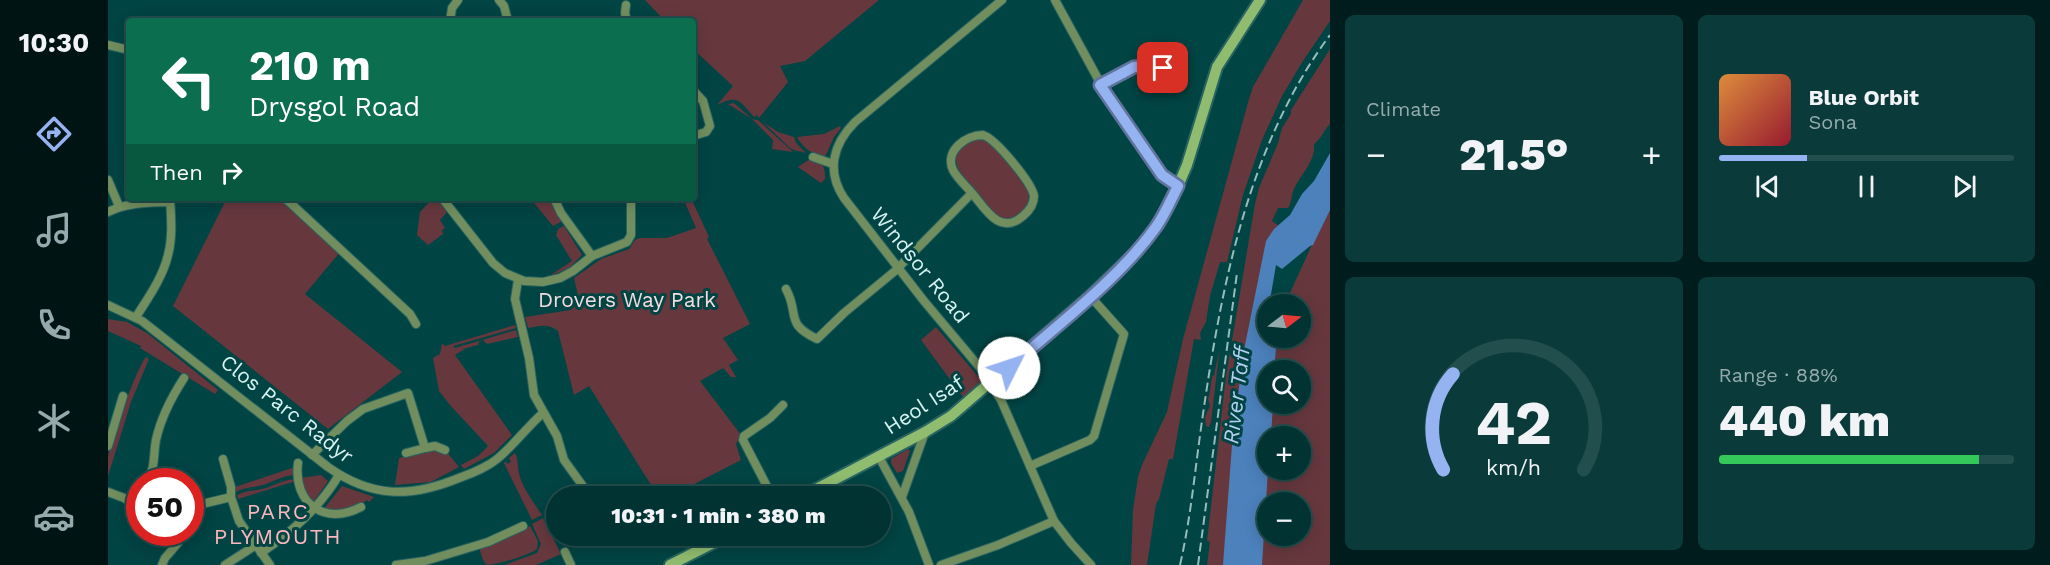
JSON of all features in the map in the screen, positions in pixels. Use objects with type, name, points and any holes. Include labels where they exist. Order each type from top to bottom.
[{"type":"main road","name":"Heol Isaf","points":[[822,486],[951,416],[1090,296],[1145,242],[1165,212],[1187,165],[1217,67],[1260,0]]},
{"type":"main road","points":[[670,565],[708,546]]},
{"type":"street","points":[[450,18],[452,8],[459,0]]},
{"type":"street","points":[[500,0],[507,18]]},
{"type":"street","points":[[813,157],[833,164],[840,141],[855,122],[1002,0]]},
{"type":"street","points":[[1055,0],[1100,85],[1162,175],[1178,186]]},
{"type":"street","points":[[626,5],[626,18]]},
{"type":"street","points":[[108,45],[126,49]]},
{"type":"street","points":[[1100,85],[1134,67],[1145,66]]},
{"type":"street","points":[[696,93],[703,101],[710,126],[706,132],[696,135]]},
{"type":"street","points":[[983,135],[994,141],[1030,185],[1034,198],[1024,215],[1016,221],[1001,223],[993,218],[972,193],[953,171],[951,159],[955,150],[968,137],[983,135]]},
{"type":"street","name":"Windsor Road","points":[[833,164],[838,189],[898,268],[991,382],[1054,521],[1087,564]]},
{"type":"street","points":[[108,180],[119,206]]},
{"type":"street","points":[[786,289],[797,326],[817,339],[898,268],[972,193]]},
{"type":"street","points":[[108,212],[119,206],[159,201]]},
{"type":"street","points":[[136,317],[160,276],[168,256],[171,237],[170,201]]},
{"type":"street","points":[[288,201],[410,314],[416,324]]},
{"type":"street","points":[[444,201],[493,263],[505,273],[518,280],[543,282],[560,278],[592,256],[630,241],[631,201]]},
{"type":"street","points":[[555,201],[561,213],[592,256]]},
{"type":"street","points":[[518,280],[515,298],[529,358],[532,390],[557,436],[568,468],[583,486]]},
{"type":"street","points":[[1030,466],[1090,440],[1094,436],[1124,334],[1090,296]]},
{"type":"street","name":"Clos Parc Radyr","points":[[108,305],[136,317],[192,358],[312,455],[339,475],[361,485],[386,491],[409,492],[433,488],[491,464],[543,413]]},
{"type":"street","points":[[153,468],[156,440],[166,410],[184,378]]},
{"type":"street","points":[[312,455],[347,421],[363,409],[408,393],[425,448]]},
{"type":"street","points":[[108,446],[123,396]]},
{"type":"street","points":[[767,486],[743,440],[744,436],[779,411],[783,405]]},
{"type":"street","points":[[902,497],[925,432]]},
{"type":"street","points":[[406,453],[435,446],[445,450]]},
{"type":"street","points":[[879,457],[902,497],[928,565]]},
{"type":"street","points":[[223,459],[239,521],[270,565]]},
{"type":"street","points":[[298,463],[300,489],[315,509],[327,514],[339,515],[361,507]]},
{"type":"street","points":[[261,553],[296,527],[315,509],[339,475]]},
{"type":"street","points":[[108,492],[126,500]]},
{"type":"street","points":[[204,504],[231,497]]},
{"type":"street","points":[[941,565],[998,545],[1054,521]]},
{"type":"street","points":[[396,565],[425,561],[488,542],[523,526]]},
{"type":"street","points":[[225,565],[256,545]]},
{"type":"street","points":[[162,565],[175,546]]},
{"type":"street","points":[[565,552],[571,565]]},
{"type":"green space","points":[[645,0],[879,0],[805,61],[780,66],[788,82],[759,118],[756,114],[756,117],[753,116],[738,101],[730,100],[717,105],[733,86],[696,52],[696,18],[662,18]]},
{"type":"green space","points":[[1303,0],[1330,0],[1330,21],[1282,96],[1262,140],[1243,195],[1227,262],[1220,262],[1210,296],[1206,322],[1200,333],[1201,340],[1194,339],[1173,459],[1169,459],[1156,504],[1147,565],[1131,565],[1133,510],[1138,477],[1167,412],[1183,339],[1249,99],[1253,87]]},
{"type":"green space","points":[[1330,49],[1330,124],[1314,144],[1313,156],[1294,189],[1288,208],[1278,208],[1272,221],[1278,225],[1269,249],[1263,294],[1257,294],[1257,346],[1230,565],[1207,565],[1210,542],[1207,541],[1226,376],[1255,204],[1259,188],[1291,110]]},
{"type":"green space","points":[[734,103],[752,119],[728,104]]},
{"type":"green space","points":[[752,119],[758,120],[793,152],[772,149],[773,140]]},
{"type":"green space","points":[[763,122],[778,132],[794,137],[796,143],[806,153],[791,149]]},
{"type":"green space","points":[[840,126],[825,157],[809,150],[797,137],[824,134]]},
{"type":"green space","points":[[978,138],[991,143],[1027,187],[1029,199],[1027,205],[1015,218],[1002,219],[994,215],[959,170],[956,156],[959,149]]},
{"type":"green space","points":[[810,159],[818,161],[824,167],[825,179],[821,183],[798,167]]},
{"type":"green space","points":[[226,201],[285,201],[340,252],[305,294],[402,372],[328,429],[173,306]]},
{"type":"green space","points":[[430,201],[441,201],[448,211],[440,220],[445,228],[442,230],[443,234],[428,245],[417,235],[420,212]]},
{"type":"green space","points":[[532,201],[550,201],[561,222],[553,226]]},
{"type":"green space","name":"Drovers Way Park","points":[[684,201],[692,201],[709,237],[707,239],[750,324],[723,338],[738,360],[729,365],[736,377],[731,377],[723,368],[700,381],[741,435],[736,444],[741,460],[690,486],[652,486],[589,386],[574,395],[558,331],[547,326],[528,328],[525,317],[571,310],[579,300],[574,278],[601,259],[629,249],[635,240],[667,238],[696,228]]},
{"type":"green space","points":[[1330,205],[1330,565],[1253,565],[1257,540],[1257,546],[1311,546],[1311,492],[1265,492],[1266,480],[1311,480],[1311,426],[1268,426],[1268,414],[1311,414],[1311,360],[1272,360],[1273,348],[1311,348],[1311,294],[1290,294]]},
{"type":"green space","points":[[564,226],[582,255],[569,268],[548,277],[572,261],[556,235],[558,229]]},
{"type":"green space","points":[[108,319],[127,322],[147,333],[218,390],[215,394],[140,348],[141,346],[108,331]]},
{"type":"green space","points":[[515,325],[516,328],[453,346],[455,348],[480,341],[478,345],[466,348],[455,355],[512,435],[494,453],[464,469],[461,465],[478,456],[488,446],[439,391],[433,358],[440,354],[442,343],[445,346]]},
{"type":"green space","points":[[936,327],[982,381],[963,397],[921,340]]},
{"type":"green space","points":[[516,330],[518,337],[487,344],[482,340]]},
{"type":"green space","points":[[1220,346],[1209,427],[1206,426],[1205,417],[1210,406],[1208,399]]},
{"type":"green space","points":[[146,357],[149,359],[131,402],[108,476],[108,458],[114,436],[130,389]]},
{"type":"green space","points":[[436,448],[445,450],[459,467],[431,482],[395,485],[399,458]]},
{"type":"green space","points":[[908,449],[910,451],[903,471],[897,473],[891,459]]},
{"type":"green space","points":[[515,453],[522,482],[542,515],[532,520],[504,463],[511,462],[509,458]]},
{"type":"green space","points":[[295,467],[295,475],[236,492],[235,487]]},
{"type":"green space","points":[[321,475],[328,481],[312,504],[301,478]]},
{"type":"green space","points":[[296,479],[296,481],[238,499],[237,495],[241,493]]},
{"type":"green space","points":[[342,486],[374,497],[369,502],[367,500],[351,509],[323,510]]},
{"type":"green space","points":[[543,518],[546,524],[546,546],[557,546],[561,554],[536,565],[504,565],[537,553],[541,544],[532,524]]},
{"type":"green space","points":[[530,526],[538,541],[537,549],[505,562],[485,564],[479,547],[499,541]]},
{"type":"water","name":"River Taff","points":[[1330,153],[1330,210],[1313,245],[1282,269],[1276,265],[1271,294],[1257,294],[1257,348],[1276,348],[1275,360],[1257,360],[1257,414],[1272,414],[1272,426],[1257,426],[1257,480],[1267,480],[1267,492],[1257,492],[1257,546],[1263,546],[1262,565],[1223,565],[1232,445],[1243,355],[1266,241],[1274,229],[1290,215],[1302,194],[1314,181]]},
{"type":"railway","points":[[1180,565],[1218,320],[1242,219],[1258,170],[1278,123],[1302,78],[1330,35]]},
{"type":"railway","points":[[1198,565],[1237,273]]},
{"type":"district","name":"PARC PLYMOUTH","points":[[278,524]]},
{"type":"route","points":[[1009,368],[1138,250],[1158,225],[1169,206],[1178,186],[1162,175],[1100,85],[1134,67],[1145,66],[1153,73],[1160,72],[1163,68]]}]
